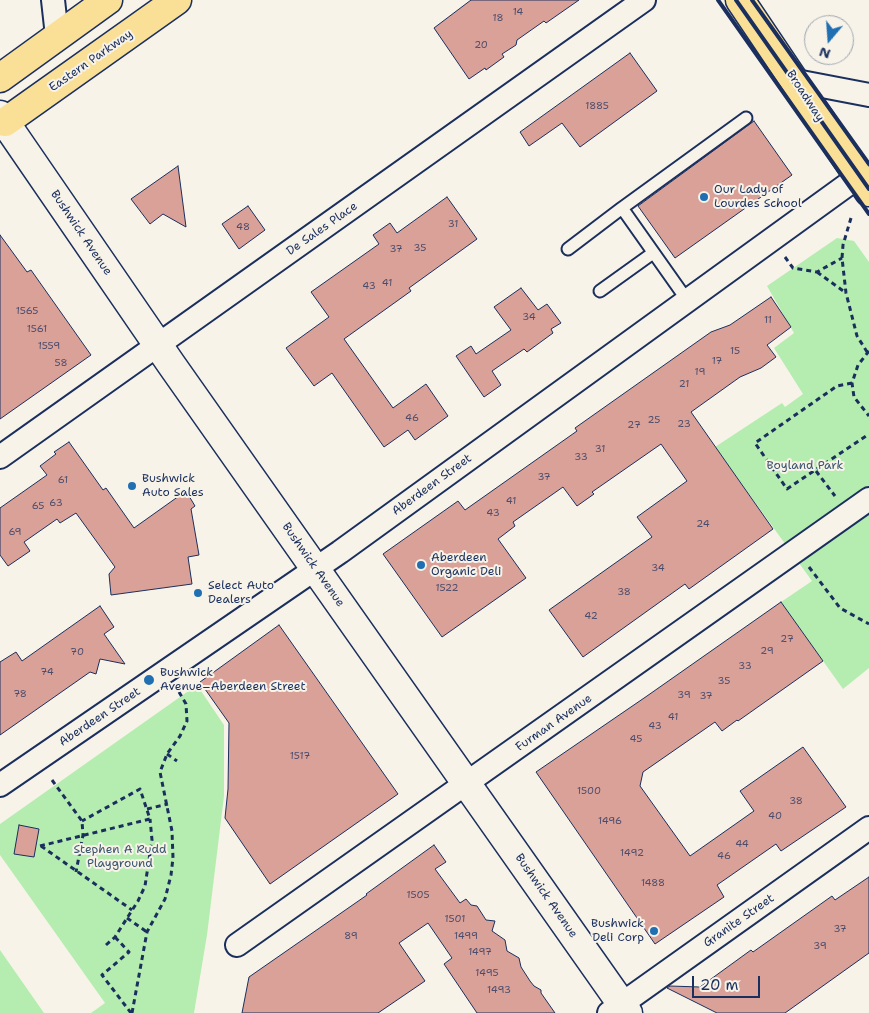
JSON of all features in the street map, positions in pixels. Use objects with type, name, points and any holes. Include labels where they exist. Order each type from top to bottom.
[{"type":"main road","points":[[0,78],[108,0]]},
{"type":"main road","name":"Eastern Parkway","points":[[2,121],[177,0]]},
{"type":"main road","name":"Broadway","points":[[740,0],[864,185]]},
{"type":"main road","name":"Bushwick Avenue","points":[[2,121],[467,784],[620,1010]]},
{"type":"street","points":[[54,0],[57,36]]},
{"type":"street","name":"De Sales Place","points":[[0,457],[644,0]]},
{"type":"street","points":[[796,81],[869,95]]},
{"type":"street","name":"Aberdeen Street","points":[[0,785],[316,569],[772,239],[864,185]]},
{"type":"street","name":"Furman Avenue","points":[[237,945],[869,500]]},
{"type":"street","name":"Granite Street","points":[[620,1010],[869,828]]},
{"type":"lane","points":[[568,249],[746,118]]},
{"type":"lane","points":[[622,208],[687,300]]},
{"type":"lane","points":[[600,291],[654,253]]},
{"type":"path","points":[[851,218],[843,245],[842,258],[846,293],[857,336],[868,353],[858,365],[852,383],[854,397],[869,416]]},
{"type":"path","points":[[772,239],[793,268],[817,272],[846,293]]},
{"type":"path","points":[[817,272],[842,258]]},
{"type":"path","points":[[852,383],[836,386],[755,443],[786,490],[869,434]]},
{"type":"path","points":[[816,471],[849,514]]},
{"type":"path","points":[[798,550],[822,586],[840,608],[869,624]]},
{"type":"path","points":[[131,1013],[147,932],[165,899],[171,875],[173,858],[172,832],[168,804],[160,772],[166,754],[180,736],[187,721],[186,704],[179,692]]},
{"type":"path","points":[[166,754],[177,761]]},
{"type":"path","points":[[52,780],[82,821],[83,835],[76,872]]},
{"type":"path","points":[[82,821],[140,789],[150,819],[152,840],[145,886],[115,937],[106,945]]},
{"type":"path","points":[[147,809],[168,804]]},
{"type":"path","points":[[132,910],[40,846],[150,819]]},
{"type":"path","points":[[127,918],[147,932]]},
{"type":"path","points":[[115,937],[129,952],[102,975],[131,1013]]},
{"type":"green space","name":"Boyland Park","points":[[837,238],[854,241],[869,262],[869,668],[843,689],[781,602],[812,581],[715,447],[782,403],[785,407],[803,394],[774,348],[794,333],[767,286]]},
{"type":"green space","name":"Stephen A Rudd Playground","points":[[197,685],[224,725],[224,796],[207,935],[194,1013],[91,1013],[105,1003],[0,855],[0,824]]},
{"type":"green space","points":[[0,950],[44,1013],[0,1013]]},
{"type":"building","points":[[471,0],[579,0],[517,40],[516,45],[502,54],[504,57],[469,79],[434,28]]},
{"type":"building","points":[[630,53],[657,91],[580,147],[562,123],[529,146],[520,132]]},
{"type":"building","name":"Our Lady of Lourdes School","points":[[754,121],[792,175],[675,258],[638,206]]},
{"type":"building","points":[[178,166],[186,227],[163,214],[150,224],[131,199]]},
{"type":"building","points":[[447,197],[477,239],[409,288],[411,291],[344,339],[393,408],[426,384],[448,416],[415,440],[408,430],[384,447],[332,373],[314,386],[286,348],[329,317],[311,292],[379,244],[373,235],[390,223],[397,233]]},
{"type":"building","points":[[248,206],[265,230],[239,249],[222,224]]},
{"type":"building","points":[[0,235],[27,272],[31,270],[91,355],[0,419]]},
{"type":"building","points":[[521,288],[538,310],[547,304],[561,323],[551,329],[553,333],[527,352],[524,349],[492,371],[501,385],[484,397],[456,356],[471,346],[476,354],[511,330],[494,307]]},
{"type":"building","points":[[771,297],[791,327],[767,345],[776,357],[761,368],[740,377],[691,412],[773,529],[689,589],[685,584],[583,657],[549,610],[652,537],[637,517],[687,481],[661,444],[592,492],[594,494],[577,506],[563,487],[513,522],[515,526],[498,539],[526,578],[442,637],[383,554],[458,501],[465,510],[577,431],[575,428],[711,332],[730,325]]},
{"type":"building","points":[[69,442],[103,490],[106,488],[134,528],[186,491],[195,506],[191,509],[199,555],[188,557],[192,584],[111,595],[109,574],[115,567],[76,513],[60,523],[57,519],[24,542],[30,551],[8,566],[0,555],[0,508],[47,475],[40,466],[56,454],[54,452]]},
{"type":"building","points":[[781,602],[823,661],[722,731],[715,722],[643,772],[640,786],[690,856],[754,811],[740,791],[803,747],[846,807],[781,851],[776,844],[717,885],[724,897],[655,944],[536,772]]},
{"type":"building","points":[[100,606],[114,627],[104,634],[125,664],[100,659],[96,674],[90,672],[0,735],[0,662],[16,652],[22,661]]},
{"type":"building","points":[[279,625],[398,794],[270,884],[225,818],[228,789],[229,723],[200,682]]},
{"type":"building","points":[[19,825],[39,829],[34,857],[14,854]]},
{"type":"building","points":[[434,845],[446,862],[435,869],[460,903],[466,899],[471,905],[477,906],[486,920],[495,921],[492,931],[505,940],[507,951],[519,958],[521,967],[530,981],[541,990],[541,993],[555,1013],[477,1013],[444,964],[452,958],[428,923],[399,943],[425,981],[378,1013],[242,1013],[249,977],[367,895]]},
{"type":"building","points":[[869,877],[869,953],[785,1013],[717,1013],[667,988],[670,986],[700,987],[751,950],[753,952],[832,896],[835,900]]},
{"type":"railway","points":[[718,0],[869,214]]},
{"type":"railway","points":[[736,0],[869,189]]},
{"type":"railway","points":[[752,0],[869,164]]},
{"type":"place","name":"Our Lady of Lourdes School","points":[[704,197]]},
{"type":"place","name":"Bushwick Auto Sales","points":[[132,486]]},
{"type":"place","name":"Aberdeen Organic Deli","points":[[421,565]]},
{"type":"place","name":"Select Auto Dealers","points":[[198,593]]},
{"type":"place","name":"Bushwick Avenue–Aberdeen Street","points":[[149,680]]},
{"type":"place","name":"Bushwick Deli Corp","points":[[654,931]]}]
